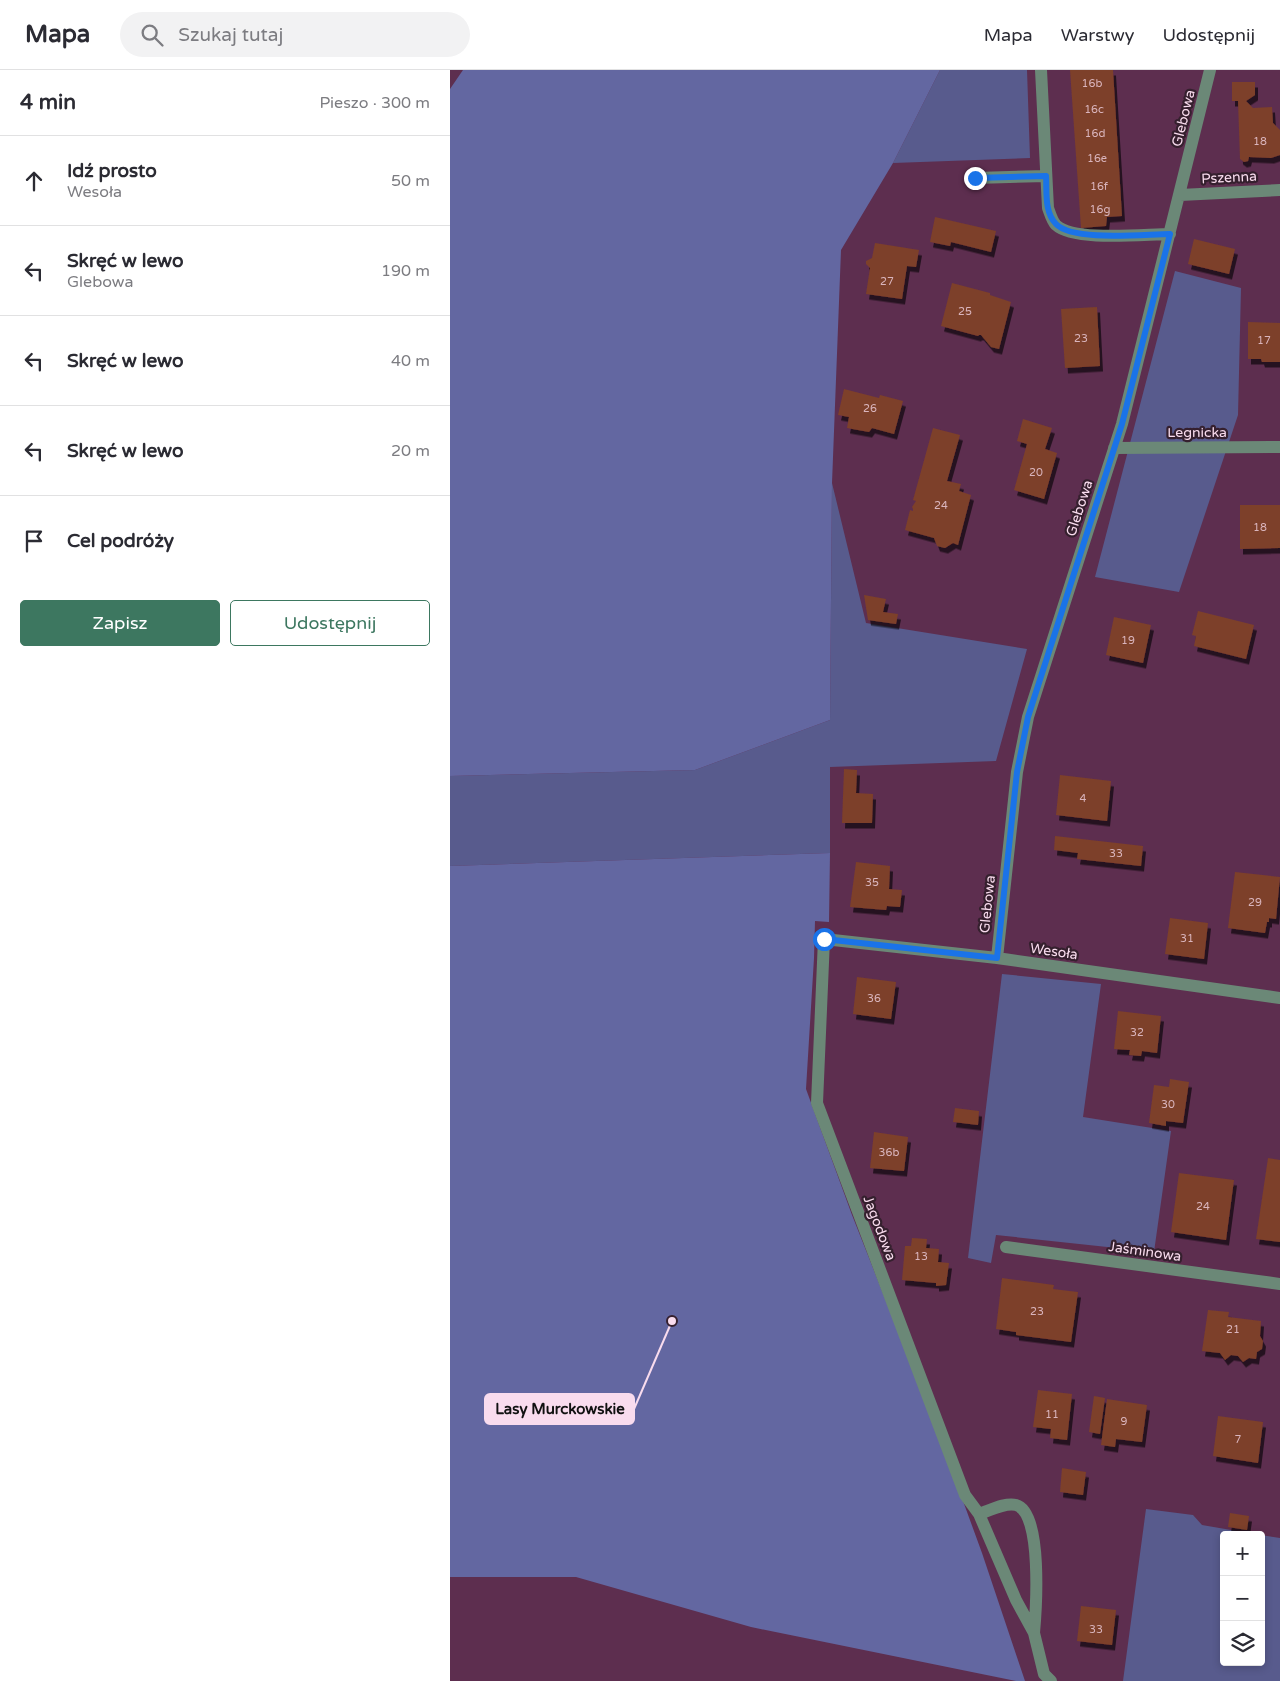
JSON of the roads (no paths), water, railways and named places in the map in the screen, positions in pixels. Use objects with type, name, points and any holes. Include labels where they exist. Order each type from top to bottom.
[{"type":"street","points":[[1041,70],[1048,208],[1056,225],[1062,229],[1095,236],[1170,234]]},
{"type":"street","name":"Glebowa","points":[[997,958],[1017,772],[1028,717],[1122,424],[1210,70]]},
{"type":"street","points":[[975,178],[1046,176]]},
{"type":"street","name":"Pszenna","points":[[1180,195],[1280,190]]},
{"type":"street","name":"Legnicka","points":[[1114,448],[1280,446]]},
{"type":"street","name":"Wesoła","points":[[824,939],[997,958],[1280,998]]},
{"type":"street","name":"Jagodowa","points":[[824,939],[817,1103],[965,1495],[979,1514],[1016,1600],[1034,1633],[1044,1674],[1051,1681]]},
{"type":"street","name":"Jaśminowa","points":[[1006,1247],[1280,1284]]},
{"type":"street","name":"Jagodowa","points":[[979,1514],[1010,1504],[1016,1505],[1021,1507],[1030,1523],[1034,1545],[1037,1596],[1034,1633]]},
{"type":"place","name":"Lasy Murckowskie","points":[[672,1321]]}]
